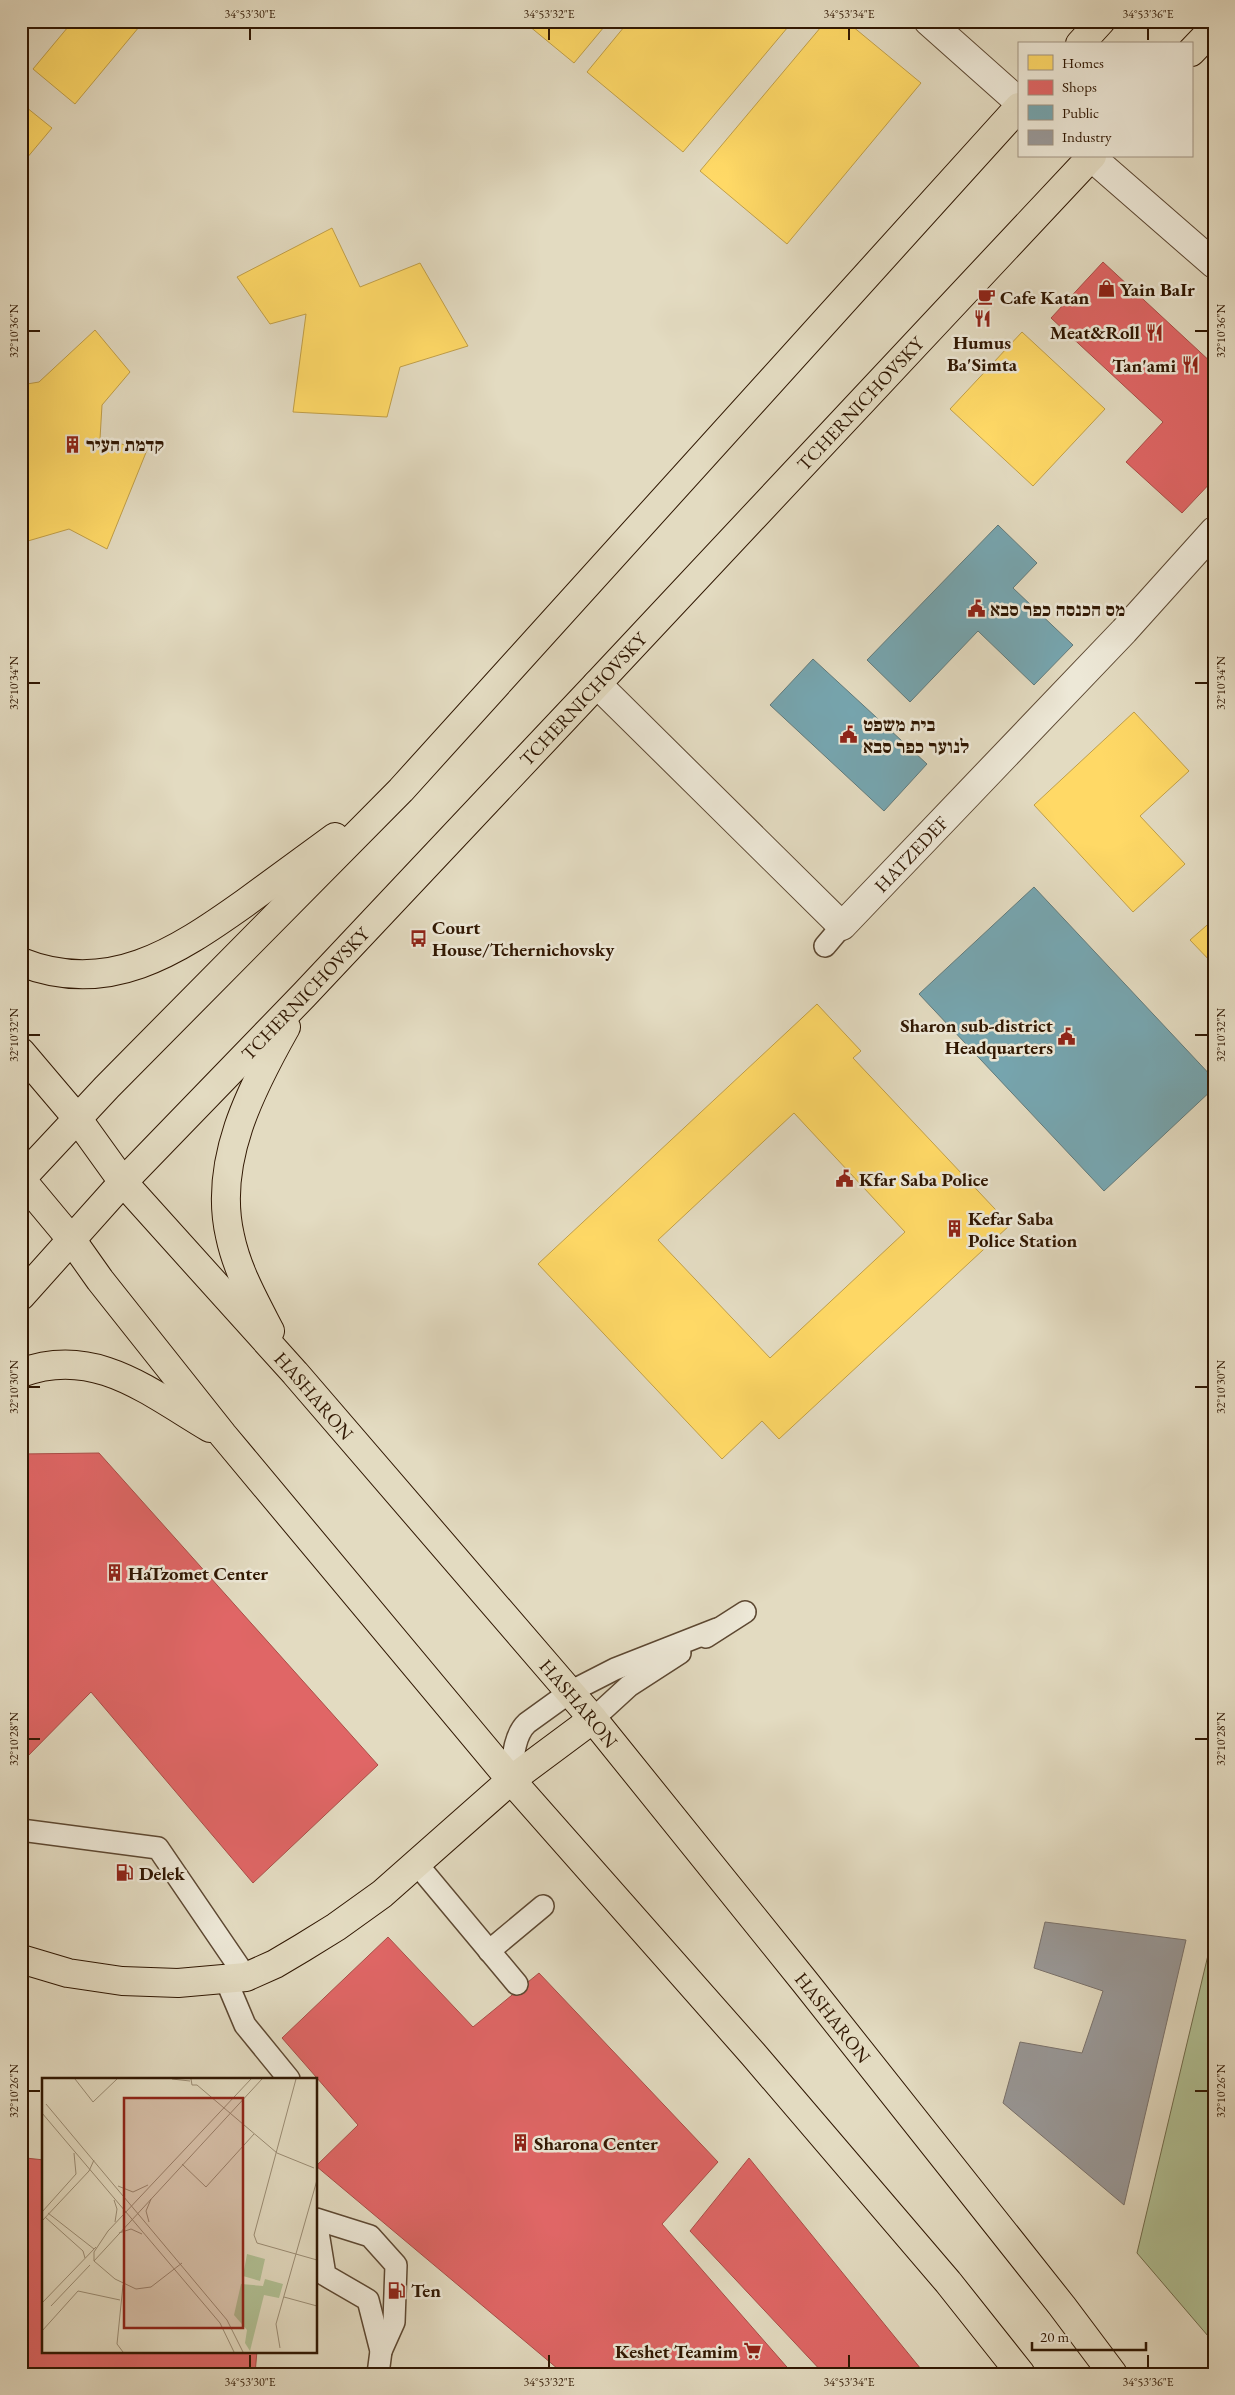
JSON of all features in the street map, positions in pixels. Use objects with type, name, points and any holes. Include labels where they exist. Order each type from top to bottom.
[{"type":"main road","points":[[1082,42],[1101,21]]},
{"type":"main road","points":[[1192,51],[1214,28]]},
{"type":"main road","points":[[1018,108],[401,790],[77,1118],[21,1179],[71,1239],[100,1280],[223,1435],[510,1780],[753,2054],[948,2282],[1022,2374]]},
{"type":"main road","name":"TCHERNICHOVSKY","points":[[21,1296],[123,1182],[304,995],[1090,158]]},
{"type":"main road","points":[[21,962],[60,972],[87,976],[138,966],[160,957],[201,935],[401,790]]},
{"type":"main road","points":[[294,1373],[267,1325],[238,1265],[229,1235],[227,1187],[238,1125],[250,1094],[304,995]]},
{"type":"main road","name":"HASHARON","points":[[21,1052],[77,1118],[123,1182],[294,1373],[593,1719],[842,2028],[1062,2306],[1113,2374]]},
{"type":"main road","points":[[21,1373],[60,1363],[98,1367],[143,1389],[223,1435]]},
{"type":"main road","points":[[21,1960],[68,1973],[122,1981],[178,1984],[236,1978],[275,1964],[336,1927],[382,1894],[510,1780],[593,1719]]},
{"type":"street","points":[[928,21],[1018,101]]},
{"type":"street","points":[[1092,158],[1214,264]]},
{"type":"street","name":"HATZEDEF","points":[[597,684],[833,936],[1124,631],[1214,531]]},
{"type":"lane","points":[[593,1719],[629,1686],[745,1612]]},
{"type":"lane","points":[[510,1780],[516,1745],[522,1727],[570,1692],[614,1669],[717,1630]]},
{"type":"lane","points":[[21,1830],[158,1848],[236,1978],[245,2025],[288,2078]]},
{"type":"lane","points":[[416,1863],[517,1984]]},
{"type":"lane","points":[[489,1950],[543,1906]]},
{"type":"lane","points":[[318,2220],[370,2236],[396,2265],[394,2322],[381,2352],[378,2374]]},
{"type":"lane","points":[[318,2232],[325,2276],[368,2300],[381,2352]]},
{"type":"green space","points":[[1214,1930],[1214,2343],[1137,2253]]},
{"type":"building: Homes","points":[[73,21],[144,21],[75,104],[33,69]]},
{"type":"building: Homes","points":[[523,21],[609,21],[574,63]]},
{"type":"building: Homes","points":[[629,21],[793,21],[683,152],[587,72]]},
{"type":"building: Homes","points":[[826,21],[846,21],[921,83],[787,244],[700,171]]},
{"type":"building: Homes","points":[[21,103],[52,128],[21,165]]},
{"type":"building: Homes","points":[[332,228],[360,287],[420,263],[468,346],[400,367],[387,417],[293,412],[306,314],[270,324],[237,277]]},
{"type":"building: Homes","name":"קדמת העיר","points":[[95,330],[130,372],[102,405],[100,439],[147,450],[107,549],[69,529],[21,543],[21,385],[39,382]]},
{"type":"building: Homes","points":[[1022,332],[1105,409],[1033,486],[950,409]]},
{"type":"building: Homes","points":[[1134,712],[1189,771],[1140,816],[1185,864],[1133,912],[1034,805]]},
{"type":"building: Homes","points":[[1214,919],[1214,965],[1190,940]]},
{"type":"building: Homes","name":"Kefar Saba Police Station","points":[[817,1004],[861,1051],[853,1058],[1010,1225],[779,1439],[762,1421],[722,1459],[538,1264]],"holes":[[[794,1113],[905,1232],[770,1358],[658,1240]]]},
{"type":"building: Shops","points":[[1103,262],[1214,365],[1214,479],[1182,513],[1126,462],[1163,422],[1051,318]]},
{"type":"building: Shops","name":"HaTzomet Center","points":[[99,1453],[378,1765],[253,1883],[91,1692],[21,1763],[21,1454]]},
{"type":"building: Shops","name":"Sharona Center","points":[[388,1937],[473,2027],[539,1973],[718,2162],[662,2224],[793,2374],[564,2374],[318,2168],[318,2164],[358,2125],[282,2038]]},
{"type":"building: Shops","points":[[26,2158],[42,2160],[42,2352],[257,2352],[255,2374],[21,2374],[21,2204]]},
{"type":"building: Shops","points":[[749,2158],[925,2374],[824,2374],[690,2231]]},
{"type":"building: Public","name":"מס הכנסה כפר סבא","points":[[998,525],[1037,563],[1013,588],[1073,645],[1034,685],[978,631],[910,702],[867,660]]},
{"type":"building: Public","name":"בית משפט לנוער כפר סבא","points":[[813,659],[927,764],[884,811],[770,705]]},
{"type":"building: Public","name":"Sharon sub-district Headquarters","points":[[1034,887],[1214,1079],[1214,1088],[1104,1191],[919,994]]},
{"type":"building: Industry","points":[[1045,1922],[1186,1940],[1124,2205],[1003,2103],[1020,2042],[1082,2053],[1103,1991],[1034,1968]]},
{"type":"place","name":"Yain BaIr","points":[[1106,289]]},
{"type":"place","name":"Cafe Katan","points":[[986,297]]},
{"type":"place","name":"Humus Ba'Simta","points":[[982,319]]},
{"type":"place","name":"Meat&Roll","points":[[1154,332]]},
{"type":"place","name":"Tan'ami","points":[[1190,365]]},
{"type":"place","name":"קדמת העיר","points":[[72,444]]},
{"type":"place","name":"מס הכנסה כפר סבא","points":[[976,609]]},
{"type":"place","name":"בית משפט לנוער כפר סבא","points":[[849,735]]},
{"type":"place","name":"Court House/Tchernichovsky","points":[[418,938]]},
{"type":"place","name":"Sharon sub-district Headquarters","points":[[1067,1036]]},
{"type":"place","name":"Kfar Saba Police","points":[[845,1179]]},
{"type":"place","name":"Kefar Saba Police Station","points":[[954,1229]]},
{"type":"place","name":"HaTzomet Center","points":[[114,1573]]},
{"type":"place","name":"Delek","points":[[125,1873]]},
{"type":"place","name":"Sharona Center","points":[[520,2143]]},
{"type":"place","name":"Ten","points":[[397,2290]]},
{"type":"place","name":"Keshet Teamim","points":[[752,2351]]}]
